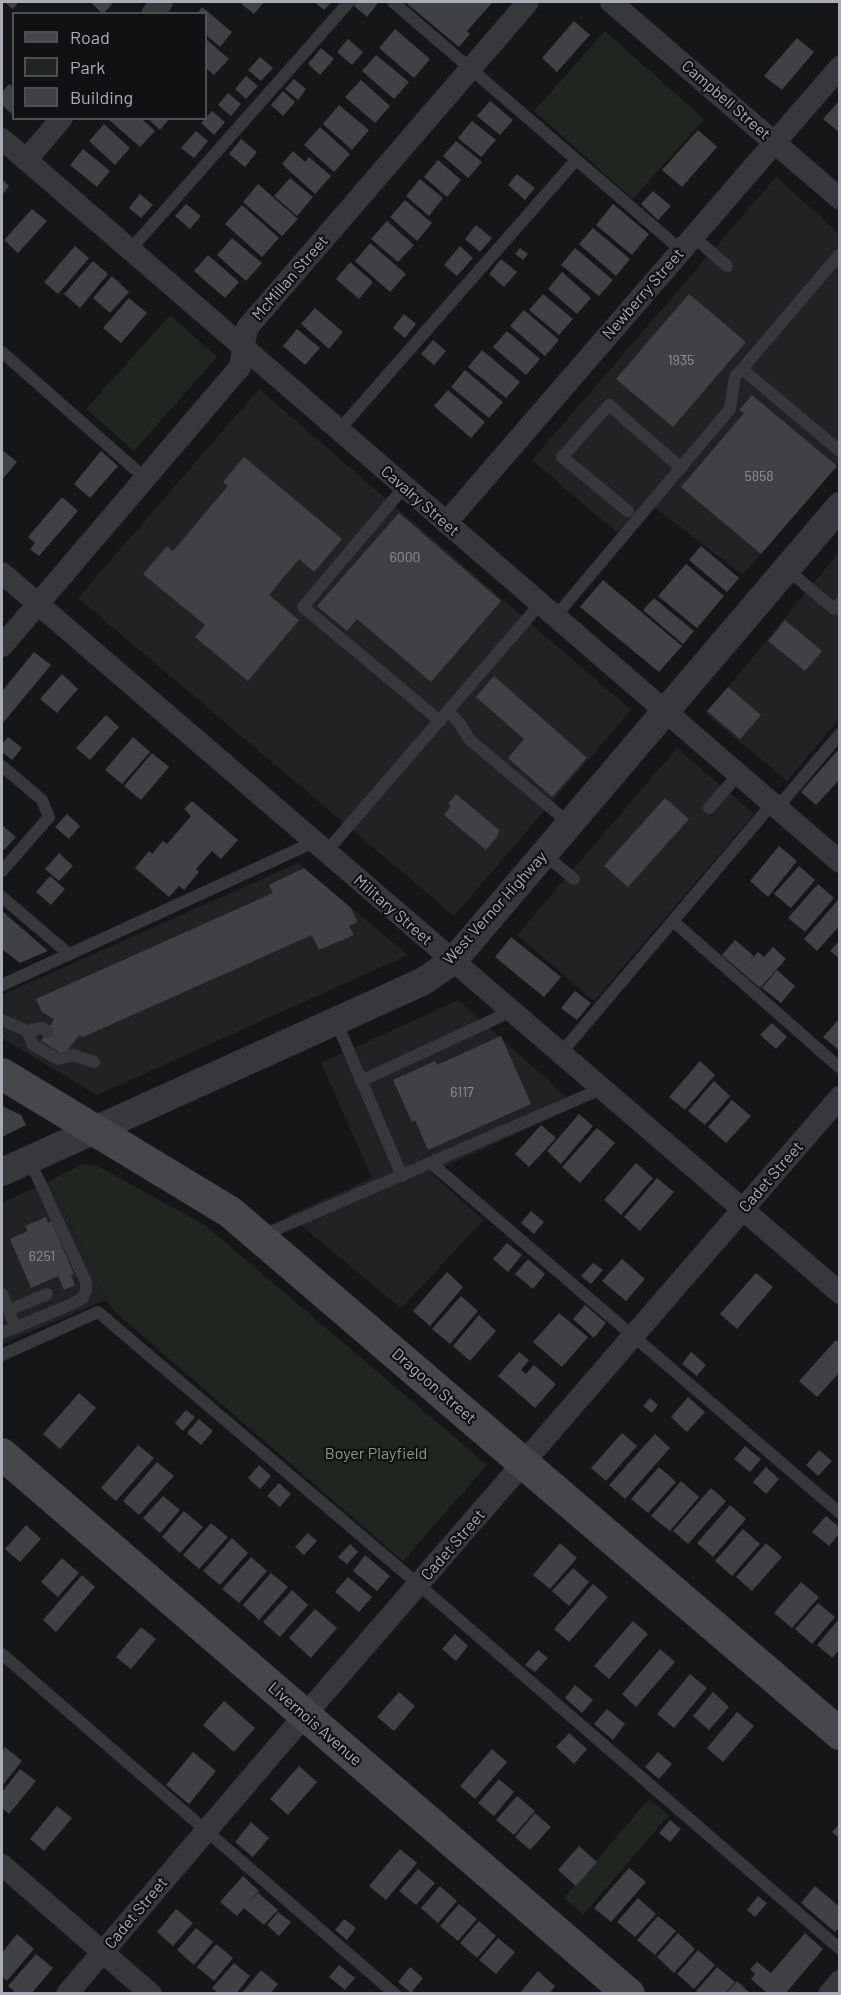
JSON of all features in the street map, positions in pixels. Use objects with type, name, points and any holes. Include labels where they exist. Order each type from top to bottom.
[{"type":"main road","name":"Dragoon Street","points":[[2,1074],[222,1206],[840,1734]]},
{"type":"main road","name":"Livernois Avenue","points":[[2,1454],[629,1994]]},
{"type":"street","name":"McMillan Street","points":[[2,646],[240,368],[249,326],[528,2]]},
{"type":"street","name":"Campbell Street","points":[[611,2],[840,199]]},
{"type":"street","name":"Newberry Street","points":[[446,523],[840,67]]},
{"type":"street","points":[[26,160],[60,120]]},
{"type":"street","name":"Cavalry Street","points":[[2,139],[840,862]]},
{"type":"street","name":"West Vernor Highway","points":[[2,1172],[422,982],[453,961],[838,511]]},
{"type":"street","name":"Military Street","points":[[2,573],[840,1293]]},
{"type":"street","name":"Cadet Street","points":[[67,1994],[304,1715],[840,1097]]},
{"type":"street","points":[[2,1865],[151,1994]]},
{"type":"street","points":[[829,1994],[840,1981]]},
{"type":"lane","points":[[130,250],[349,2]]},
{"type":"lane","points":[[393,2],[576,160],[687,243],[727,266]]},
{"type":"lane","points":[[339,430],[576,160]]},
{"type":"lane","points":[[2,985],[320,847],[681,468],[730,409],[735,377],[837,261]]},
{"type":"lane","points":[[2,352],[146,478]]},
{"type":"lane","points":[[742,369],[840,451]]},
{"type":"lane","points":[[628,511],[562,457],[609,405],[681,468]]},
{"type":"lane","points":[[404,487],[303,607],[444,716],[460,724],[470,740],[570,824]]},
{"type":"lane","points":[[787,569],[834,609],[840,603]]},
{"type":"lane","points":[[561,1053],[840,734]]},
{"type":"lane","points":[[2,766],[42,800],[49,817],[2,872]]},
{"type":"lane","points":[[709,808],[738,775]]},
{"type":"lane","points":[[544,854],[574,879]]},
{"type":"lane","points":[[2,897],[69,954]]},
{"type":"lane","points":[[674,922],[840,1068]]},
{"type":"lane","points":[[361,1081],[512,1011]]},
{"type":"lane","points":[[2,1020],[27,1031],[42,1028],[48,1032]]},
{"type":"lane","points":[[336,1021],[402,1176]]},
{"type":"lane","points":[[27,1031],[33,1045],[58,1059],[72,1050],[94,1062]]},
{"type":"lane","points":[[260,1237],[601,1089]]},
{"type":"lane","points":[[2,1333],[70,1305],[83,1298],[86,1290],[86,1282],[29,1159]]},
{"type":"lane","points":[[431,1163],[840,1513]]},
{"type":"lane","points":[[2,1294],[16,1328]]},
{"type":"lane","points":[[9,1310],[47,1294]]},
{"type":"lane","points":[[2,1354],[98,1312],[840,1948]]},
{"type":"lane","points":[[2,1654],[395,1994]]},
{"type":"shaded area","points":[[776,177],[839,233],[839,247],[737,364],[727,413],[617,533],[532,460]]},
{"type":"shaded area","points":[[839,260],[839,461],[743,575],[653,506],[733,411],[741,374]]},
{"type":"shaded area","points":[[259,389],[631,710],[454,916],[78,598]]},
{"type":"shaded area","points":[[839,552],[839,719],[787,781],[706,714]]},
{"type":"shaded area","points":[[677,748],[754,814],[594,1001],[517,935]]},
{"type":"shaded area","points":[[298,863],[408,955],[97,1095],[2,1038],[2,995]]},
{"type":"shaded area","points":[[458,1000],[577,1106],[431,1173],[483,1220],[401,1309],[289,1215],[372,1178],[321,1063]]},
{"type":"shaded area","points":[[47,1182],[58,1193],[106,1300],[2,1344],[2,1203]]},
{"type":"green space","points":[[605,31],[704,119],[633,199],[534,111]]},
{"type":"green space","points":[[170,315],[217,357],[134,451],[86,409]]},
{"type":"green space","name":"Boyer Playfield","points":[[83,1164],[96,1165],[205,1225],[487,1465],[403,1561],[115,1312],[106,1300],[58,1193],[47,1182]]},
{"type":"green space","points":[[649,1799],[669,1815],[583,1915],[564,1898]]},
{"type":"building","points":[[4,2],[19,2],[13,9]]},
{"type":"building","points":[[90,2],[114,2],[105,12],[101,12]]},
{"type":"building","points":[[239,2],[264,2],[254,14]]},
{"type":"building","points":[[314,2],[332,2],[324,10]]},
{"type":"building","points":[[357,2],[378,3],[367,17],[354,6]]},
{"type":"building","points":[[405,2],[493,2],[467,31],[470,34],[459,47]]},
{"type":"building","points":[[202,7],[232,32],[220,47],[207,36],[207,12],[198,12]]},
{"type":"building","points":[[574,21],[590,35],[557,72],[542,58]]},
{"type":"building","points":[[395,29],[430,59],[414,78],[379,48]]},
{"type":"building","points":[[797,38],[814,52],[782,90],[764,76]]},
{"type":"building","points":[[348,39],[363,52],[352,65],[337,52]]},
{"type":"building","points":[[207,40],[229,59],[214,75],[207,69]]},
{"type":"building","points":[[321,48],[334,59],[320,75],[308,64]]},
{"type":"building","points":[[376,55],[409,82],[394,99],[362,71]]},
{"type":"building","points":[[260,57],[273,68],[261,81],[248,70]]},
{"type":"building","points":[[246,76],[258,86],[246,99],[235,89]]},
{"type":"building","points":[[294,79],[306,89],[298,100],[285,89]]},
{"type":"building","points":[[361,80],[390,106],[375,123],[345,97]]},
{"type":"building","points":[[9,84],[12,86],[12,114],[2,105],[2,92]]},
{"type":"building","points":[[283,91],[295,102],[283,116],[271,105]]},
{"type":"building","points":[[228,93],[241,104],[231,116],[218,105]]},
{"type":"building","points":[[840,100],[840,133],[823,119]]},
{"type":"building","points":[[490,101],[513,120],[500,135],[477,116]]},
{"type":"building","points":[[339,105],[369,130],[352,150],[323,124]]},
{"type":"building","points":[[212,111],[225,122],[214,135],[201,123],[207,120]]},
{"type":"building","points":[[109,120],[143,120],[155,131],[140,147]]},
{"type":"building","points":[[149,120],[168,120],[160,130]]},
{"type":"building","points":[[472,121],[496,140],[481,157],[458,138]]},
{"type":"building","points":[[104,124],[130,148],[115,165],[89,141]]},
{"type":"building","points":[[320,127],[350,154],[334,172],[304,145]]},
{"type":"building","points":[[698,130],[717,147],[682,187],[662,170]]},
{"type":"building","points":[[196,131],[208,141],[194,158],[181,148]]},
{"type":"building","points":[[241,139],[257,152],[245,167],[229,154]]},
{"type":"building","points":[[456,141],[482,162],[468,178],[443,156]]},
{"type":"building","points":[[83,149],[110,171],[97,187],[70,165]]},
{"type":"building","points":[[293,151],[305,162],[309,157],[331,176],[315,194],[282,164]]},
{"type":"building","points":[[438,160],[461,180],[447,197],[424,177]]},
{"type":"building","points":[[517,174],[535,188],[525,200],[508,185]]},
{"type":"building","points":[[290,178],[313,197],[297,216],[274,196]]},
{"type":"building","points":[[2,179],[9,186],[2,195]]},
{"type":"building","points":[[420,179],[443,198],[429,216],[406,196]]},
{"type":"building","points":[[258,184],[298,219],[282,236],[243,202]]},
{"type":"building","points":[[653,191],[671,206],[658,220],[641,204]]},
{"type":"building","points":[[140,194],[153,205],[141,218],[129,208]]},
{"type":"building","points":[[405,200],[432,223],[417,241],[390,217]]},
{"type":"building","points":[[186,204],[201,216],[190,229],[175,216]]},
{"type":"building","points":[[613,204],[649,234],[632,255],[596,225]]},
{"type":"building","points":[[242,205],[279,238],[262,257],[225,224]]},
{"type":"building","points":[[32,209],[47,221],[18,253],[4,240]]},
{"type":"building","points":[[387,221],[414,245],[398,262],[371,239]]},
{"type":"building","points":[[476,225],[492,238],[480,252],[465,239]]},
{"type":"building","points":[[593,228],[630,259],[616,276],[579,244]]},
{"type":"building","points":[[232,238],[262,263],[246,281],[217,255]]},
{"type":"building","points":[[370,243],[406,274],[390,292],[355,261]]},
{"type":"building","points":[[75,246],[89,258],[58,294],[44,282]]},
{"type":"building","points":[[460,246],[473,258],[457,276],[444,265]]},
{"type":"building","points":[[520,248],[528,254],[523,260],[515,254]]},
{"type":"building","points":[[575,248],[613,280],[599,296],[561,265]]},
{"type":"building","points":[[208,255],[239,282],[225,298],[194,271]]},
{"type":"building","points":[[501,259],[517,272],[504,287],[489,274]]},
{"type":"building","points":[[93,261],[108,274],[80,308],[64,294]]},
{"type":"building","points":[[350,262],[373,282],[359,299],[336,279]]},
{"type":"building","points":[[562,272],[591,298],[577,314],[548,289]]},
{"type":"building","points":[[112,276],[129,292],[110,313],[93,298]]},
{"type":"building","points":[[543,294],[573,319],[559,335],[529,310]]},
{"type":"building","points":[[689,294],[746,342],[673,427],[616,379]]},
{"type":"building","points":[[129,298],[147,313],[121,343],[103,328]]},
{"type":"building","points":[[315,308],[343,332],[329,349],[301,324]]},
{"type":"building","points":[[524,310],[559,340],[545,356],[510,326]]},
{"type":"building","points":[[404,314],[416,324],[405,338],[393,328]]},
{"type":"building","points":[[297,329],[320,348],[305,365],[283,346]]},
{"type":"building","points":[[507,331],[540,359],[526,375],[493,347]]},
{"type":"building","points":[[433,340],[446,351],[434,365],[421,354]]},
{"type":"building","points":[[482,350],[520,382],[506,398],[468,367]]},
{"type":"building","points":[[465,370],[503,402],[489,418],[451,387]]},
{"type":"building","points":[[448,390],[485,422],[471,438],[434,406]]},
{"type":"building","points":[[752,395],[837,466],[761,554],[681,487],[744,413],[739,410]]},
{"type":"building","points":[[2,450],[17,462],[2,480]]},
{"type":"building","points":[[101,451],[118,466],[90,498],[74,484]]},
{"type":"building","points":[[244,457],[342,539],[314,572],[299,559],[269,595],[299,620],[248,681],[195,637],[205,625],[143,574],[167,546],[173,551],[228,486],[223,482]]},
{"type":"building","points":[[62,497],[78,511],[39,556],[30,549],[35,543],[28,537]]},
{"type":"building","points":[[399,513],[501,601],[431,682],[357,619],[347,631],[317,606]]},
{"type":"building","points":[[701,546],[739,578],[727,592],[689,560]]},
{"type":"building","points":[[686,564],[724,596],[697,628],[658,596]]},
{"type":"building","points":[[603,580],[682,646],[659,672],[580,607]]},
{"type":"building","points":[[654,598],[694,631],[683,644],[643,610]]},
{"type":"building","points":[[785,620],[822,651],[805,671],[768,641]]},
{"type":"building","points":[[34,652],[51,665],[2,724],[2,691]]},
{"type":"building","points":[[62,674],[78,689],[57,713],[40,699]]},
{"type":"building","points":[[494,676],[587,758],[552,797],[508,758],[524,739],[476,697]]},
{"type":"building","points":[[728,687],[761,715],[740,739],[707,711]]},
{"type":"building","points":[[106,715],[119,727],[90,760],[76,748]]},
{"type":"building","points":[[8,737],[22,748],[12,760],[2,752],[2,744]]},
{"type":"building","points":[[133,737],[150,752],[122,784],[105,770]]},
{"type":"building","points":[[837,751],[840,753],[840,779],[816,805],[801,792]]},
{"type":"building","points":[[152,753],[169,767],[141,800],[124,786]]},
{"type":"building","points":[[456,794],[499,830],[497,837],[486,850],[444,815],[451,806],[448,804]]},
{"type":"building","points":[[665,798],[689,819],[628,887],[604,866]]},
{"type":"building","points":[[192,801],[238,840],[221,859],[212,851],[196,869],[199,872],[184,890],[179,886],[169,897],[135,868],[149,851],[152,854],[163,841],[167,844],[191,816],[184,809]]},
{"type":"building","points":[[67,814],[80,826],[69,839],[55,827]]},
{"type":"building","points":[[2,825],[16,837],[4,850],[2,848]]},
{"type":"building","points":[[779,846],[797,861],[768,897],[750,881]]},
{"type":"building","points":[[59,853],[73,866],[59,881],[45,869]]},
{"type":"building","points":[[799,866],[815,880],[791,908],[774,894]]},
{"type":"building","points":[[304,868],[351,908],[357,922],[349,926],[354,935],[319,950],[312,935],[83,1037],[79,1035],[64,1055],[41,1041],[54,1019],[42,1012],[36,999],[273,893],[269,885]]},
{"type":"building","points":[[50,876],[65,889],[51,905],[36,892]]},
{"type":"building","points":[[818,884],[834,898],[805,932],[788,918]]},
{"type":"building","points":[[838,900],[840,925],[817,951],[804,939]]},
{"type":"building","points":[[2,911],[48,951],[20,963],[3,950],[2,952]]},
{"type":"building","points":[[511,937],[561,977],[544,997],[495,957]]},
{"type":"building","points":[[735,940],[754,956],[748,964],[758,952],[764,957],[773,947],[786,959],[760,988],[722,955]]},
{"type":"building","points":[[840,940],[840,959],[830,951]]},
{"type":"building","points":[[777,970],[795,986],[781,1003],[762,988]]},
{"type":"building","points":[[575,991],[591,1003],[577,1020],[561,1008]]},
{"type":"building","points":[[840,1018],[840,1051],[823,1037]]},
{"type":"building","points":[[772,1023],[787,1037],[776,1049],[760,1035]]},
{"type":"building","points":[[501,1036],[531,1104],[428,1150],[393,1080],[435,1061],[437,1065]]},
{"type":"building","points":[[700,1061],[715,1075],[685,1110],[669,1097]]},
{"type":"building","points":[[714,1081],[730,1096],[705,1125],[688,1111]]},
{"type":"building","points":[[732,1100],[751,1116],[726,1143],[708,1127]]},
{"type":"building","points":[[2,1106],[21,1115],[26,1125],[2,1137]]},
{"type":"building","points":[[579,1114],[593,1126],[561,1164],[547,1151]]},
{"type":"building","points":[[541,1125],[556,1138],[529,1167],[515,1154]]},
{"type":"building","points":[[597,1128],[615,1143],[580,1183],[562,1167]]},
{"type":"building","points":[[636,1163],[653,1178],[621,1215],[604,1200]]},
{"type":"building","points":[[657,1178],[674,1192],[640,1231],[624,1217]]},
{"type":"building","points":[[531,1211],[544,1222],[534,1234],[521,1223]]},
{"type":"building","points":[[46,1217],[48,1223],[51,1221],[74,1274],[71,1275],[75,1285],[64,1290],[58,1276],[31,1288],[10,1239],[28,1231],[25,1226]]},
{"type":"building","points":[[507,1243],[522,1255],[508,1272],[493,1259]]},
{"type":"building","points":[[528,1259],[545,1274],[533,1289],[515,1274]]},
{"type":"building","points":[[622,1259],[645,1279],[626,1301],[602,1281]]},
{"type":"building","points":[[593,1263],[603,1270],[591,1284],[581,1276]]},
{"type":"building","points":[[447,1272],[463,1287],[430,1326],[413,1311]]},
{"type":"building","points":[[756,1273],[773,1287],[737,1329],[720,1314]]},
{"type":"building","points":[[461,1296],[478,1311],[450,1344],[432,1329]]},
{"type":"building","points":[[585,1305],[606,1323],[594,1338],[573,1319]]},
{"type":"building","points":[[559,1313],[588,1337],[562,1367],[533,1342]]},
{"type":"building","points":[[479,1315],[496,1331],[470,1361],[453,1346]]},
{"type":"building","points":[[836,1340],[840,1344],[840,1372],[817,1397],[799,1381]]},
{"type":"building","points":[[519,1352],[529,1360],[521,1370],[526,1374],[534,1365],[556,1384],[535,1408],[498,1376]]},
{"type":"building","points":[[691,1352],[706,1365],[697,1376],[682,1364]]},
{"type":"building","points":[[79,1393],[96,1408],[60,1449],[43,1434]]},
{"type":"building","points":[[688,1397],[705,1412],[687,1432],[671,1417]]},
{"type":"building","points":[[650,1398],[658,1405],[652,1413],[643,1406]]},
{"type":"building","points":[[186,1410],[195,1417],[183,1431],[175,1423]]},
{"type":"building","points":[[199,1419],[213,1431],[201,1445],[187,1433]]},
{"type":"building","points":[[622,1433],[637,1446],[606,1481],[591,1468]]},
{"type":"building","points":[[655,1434],[670,1448],[625,1499],[609,1485]]},
{"type":"building","points":[[138,1445],[154,1458],[116,1501],[101,1488]]},
{"type":"building","points":[[745,1446],[761,1459],[750,1472],[734,1459]]},
{"type":"building","points":[[819,1450],[832,1461],[818,1476],[806,1465]]},
{"type":"building","points":[[157,1462],[174,1476],[139,1515],[123,1501]]},
{"type":"building","points":[[259,1465],[271,1476],[260,1489],[248,1478]]},
{"type":"building","points":[[659,1467],[676,1482],[648,1513],[631,1499]]},
{"type":"building","points":[[766,1467],[779,1479],[766,1494],[753,1482]]},
{"type":"building","points":[[681,1481],[699,1497],[670,1531],[651,1516]]},
{"type":"building","points":[[279,1483],[291,1494],[280,1507],[267,1496]]},
{"type":"building","points":[[711,1488],[726,1501],[688,1544],[673,1531]]},
{"type":"building","points":[[163,1496],[180,1510],[160,1533],[143,1518]]},
{"type":"building","points":[[730,1505],[746,1519],[713,1557],[697,1543]]},
{"type":"building","points":[[184,1511],[203,1527],[180,1553],[162,1537]]},
{"type":"building","points":[[826,1516],[840,1528],[840,1533],[829,1546],[812,1532]]},
{"type":"building","points":[[211,1523],[228,1537],[199,1569],[183,1555]]},
{"type":"building","points":[[26,1525],[41,1539],[20,1562],[5,1549]]},
{"type":"building","points":[[743,1529],[760,1544],[732,1576],[715,1561]]},
{"type":"building","points":[[308,1533],[317,1541],[304,1555],[295,1547]]},
{"type":"building","points":[[232,1538],[248,1553],[220,1585],[203,1571]]},
{"type":"building","points":[[560,1543],[577,1558],[550,1589],[533,1575]]},
{"type":"building","points":[[766,1543],[782,1557],[752,1591],[736,1577]]},
{"type":"building","points":[[350,1544],[358,1552],[347,1564],[338,1557]]},
{"type":"building","points":[[365,1555],[390,1576],[377,1591],[353,1571]]},
{"type":"building","points":[[251,1557],[267,1571],[239,1603],[222,1589]]},
{"type":"building","points":[[62,1558],[79,1573],[58,1597],[41,1582]]},
{"type":"building","points":[[573,1568],[589,1582],[569,1606],[552,1591]]},
{"type":"building","points":[[271,1573],[288,1587],[259,1620],[243,1605]]},
{"type":"building","points":[[82,1575],[95,1587],[56,1632],[43,1620]]},
{"type":"building","points":[[348,1577],[372,1597],[359,1612],[335,1592]]},
{"type":"building","points":[[801,1582],[819,1597],[792,1628],[774,1613]]},
{"type":"building","points":[[593,1584],[608,1597],[569,1642],[554,1629]]},
{"type":"building","points":[[292,1590],[308,1605],[280,1637],[263,1622]]},
{"type":"building","points":[[818,1603],[835,1617],[812,1644],[795,1629]]},
{"type":"building","points":[[315,1609],[337,1628],[311,1658],[289,1638]]},
{"type":"building","points":[[840,1618],[840,1649],[832,1658],[817,1645]]},
{"type":"building","points":[[633,1621],[648,1634],[609,1679],[594,1666]]},
{"type":"building","points":[[141,1627],[156,1639],[131,1669],[116,1657]]},
{"type":"building","points":[[455,1634],[468,1646],[456,1661],[442,1649]]},
{"type":"building","points":[[660,1649],[675,1662],[636,1707],[622,1694]]},
{"type":"building","points":[[538,1650],[548,1658],[535,1672],[525,1665]]},
{"type":"building","points":[[690,1674],[707,1688],[674,1728],[657,1714]]},
{"type":"building","points":[[575,1685],[593,1700],[582,1713],[565,1698]]},
{"type":"building","points":[[399,1692],[415,1706],[394,1731],[377,1717]]},
{"type":"building","points":[[713,1692],[729,1707],[709,1730],[693,1716]]},
{"type":"building","points":[[224,1701],[255,1728],[234,1752],[203,1725]]},
{"type":"building","points":[[607,1709],[625,1724],[613,1740],[594,1724]]},
{"type":"building","points":[[737,1712],[754,1726],[723,1762],[707,1748]]},
{"type":"building","points":[[569,1733],[587,1749],[574,1764],[556,1747]]},
{"type":"building","points":[[5,1747],[22,1761],[2,1786],[2,1751]]},
{"type":"building","points":[[492,1749],[507,1762],[475,1799],[460,1786]]},
{"type":"building","points":[[193,1752],[216,1771],[189,1804],[166,1785]]},
{"type":"building","points":[[658,1752],[672,1764],[659,1779],[645,1767]]},
{"type":"building","points":[[299,1766],[317,1782],[288,1815],[270,1799]]},
{"type":"building","points":[[20,1769],[36,1781],[9,1814],[2,1808],[2,1792]]},
{"type":"building","points":[[499,1779],[514,1792],[494,1816],[478,1803]]},
{"type":"building","points":[[517,1796],[535,1811],[514,1835],[496,1820]]},
{"type":"building","points":[[57,1806],[72,1818],[44,1851],[30,1839]]},
{"type":"building","points":[[535,1813],[551,1827],[530,1850],[515,1837]]},
{"type":"building","points":[[670,1820],[681,1829],[670,1842],[659,1833]]},
{"type":"building","points":[[251,1822],[269,1838],[253,1857],[235,1842]]},
{"type":"building","points":[[840,1823],[840,1839],[832,1832]]},
{"type":"building","points":[[579,1846],[597,1862],[576,1886],[558,1870]]},
{"type":"building","points":[[400,1849],[417,1863],[386,1900],[369,1886]]},
{"type":"building","points":[[629,1868],[646,1882],[611,1922],[594,1908]]},
{"type":"building","points":[[418,1869],[435,1883],[416,1905],[399,1891]]},
{"type":"building","points":[[243,1876],[259,1891],[246,1905],[258,1893],[278,1910],[264,1925],[244,1908],[237,1916],[220,1902]]},
{"type":"building","points":[[440,1886],[457,1901],[438,1923],[421,1908]]},
{"type":"building","points":[[815,1886],[840,1907],[840,1927],[835,1932],[801,1903]]},
{"type":"building","points":[[758,1896],[767,1903],[755,1917],[747,1910]]},
{"type":"building","points":[[638,1898],[656,1914],[635,1937],[617,1922]]},
{"type":"building","points":[[459,1904],[477,1919],[458,1941],[440,1926]]},
{"type":"building","points":[[176,1909],[193,1923],[173,1946],[157,1932]]},
{"type":"building","points":[[278,1912],[291,1922],[279,1936],[267,1925]]},
{"type":"building","points":[[658,1916],[676,1931],[655,1955],[637,1940]]},
{"type":"building","points":[[344,1919],[356,1928],[347,1940],[335,1930]]},
{"type":"building","points":[[479,1921],[496,1936],[477,1958],[460,1943]]},
{"type":"building","points":[[196,1928],[213,1942],[194,1965],[177,1950]]},
{"type":"building","points":[[678,1933],[695,1949],[674,1973],[657,1957]]},
{"type":"building","points":[[805,1933],[823,1949],[785,1994],[768,1994],[751,1979],[755,1974],[750,1969],[757,1962],[771,1973]]},
{"type":"building","points":[[17,1934],[34,1949],[7,1981],[2,1977],[2,1953]]},
{"type":"building","points":[[498,1938],[515,1952],[496,1974],[479,1960]]},
{"type":"building","points":[[216,1944],[233,1958],[214,1981],[197,1967]]},
{"type":"building","points":[[698,1950],[715,1965],[694,1989],[677,1974]]},
{"type":"building","points":[[36,1954],[53,1968],[31,1994],[17,1994],[8,1986]]},
{"type":"building","points":[[234,1963],[250,1976],[236,1994],[219,1994],[212,1988]]},
{"type":"building","points":[[339,1965],[355,1978],[345,1990],[329,1977]]},
{"type":"building","points":[[410,1967],[423,1978],[411,1993],[398,1982]]},
{"type":"building","points":[[717,1967],[735,1982],[725,1994],[700,1994],[696,1991]]},
{"type":"building","points":[[261,1970],[278,1984],[270,1994],[241,1994]]},
{"type":"building","points":[[538,1971],[555,1986],[549,1994],[519,1994]]},
{"type":"building","points":[[737,1981],[751,1994],[726,1994]]}]
